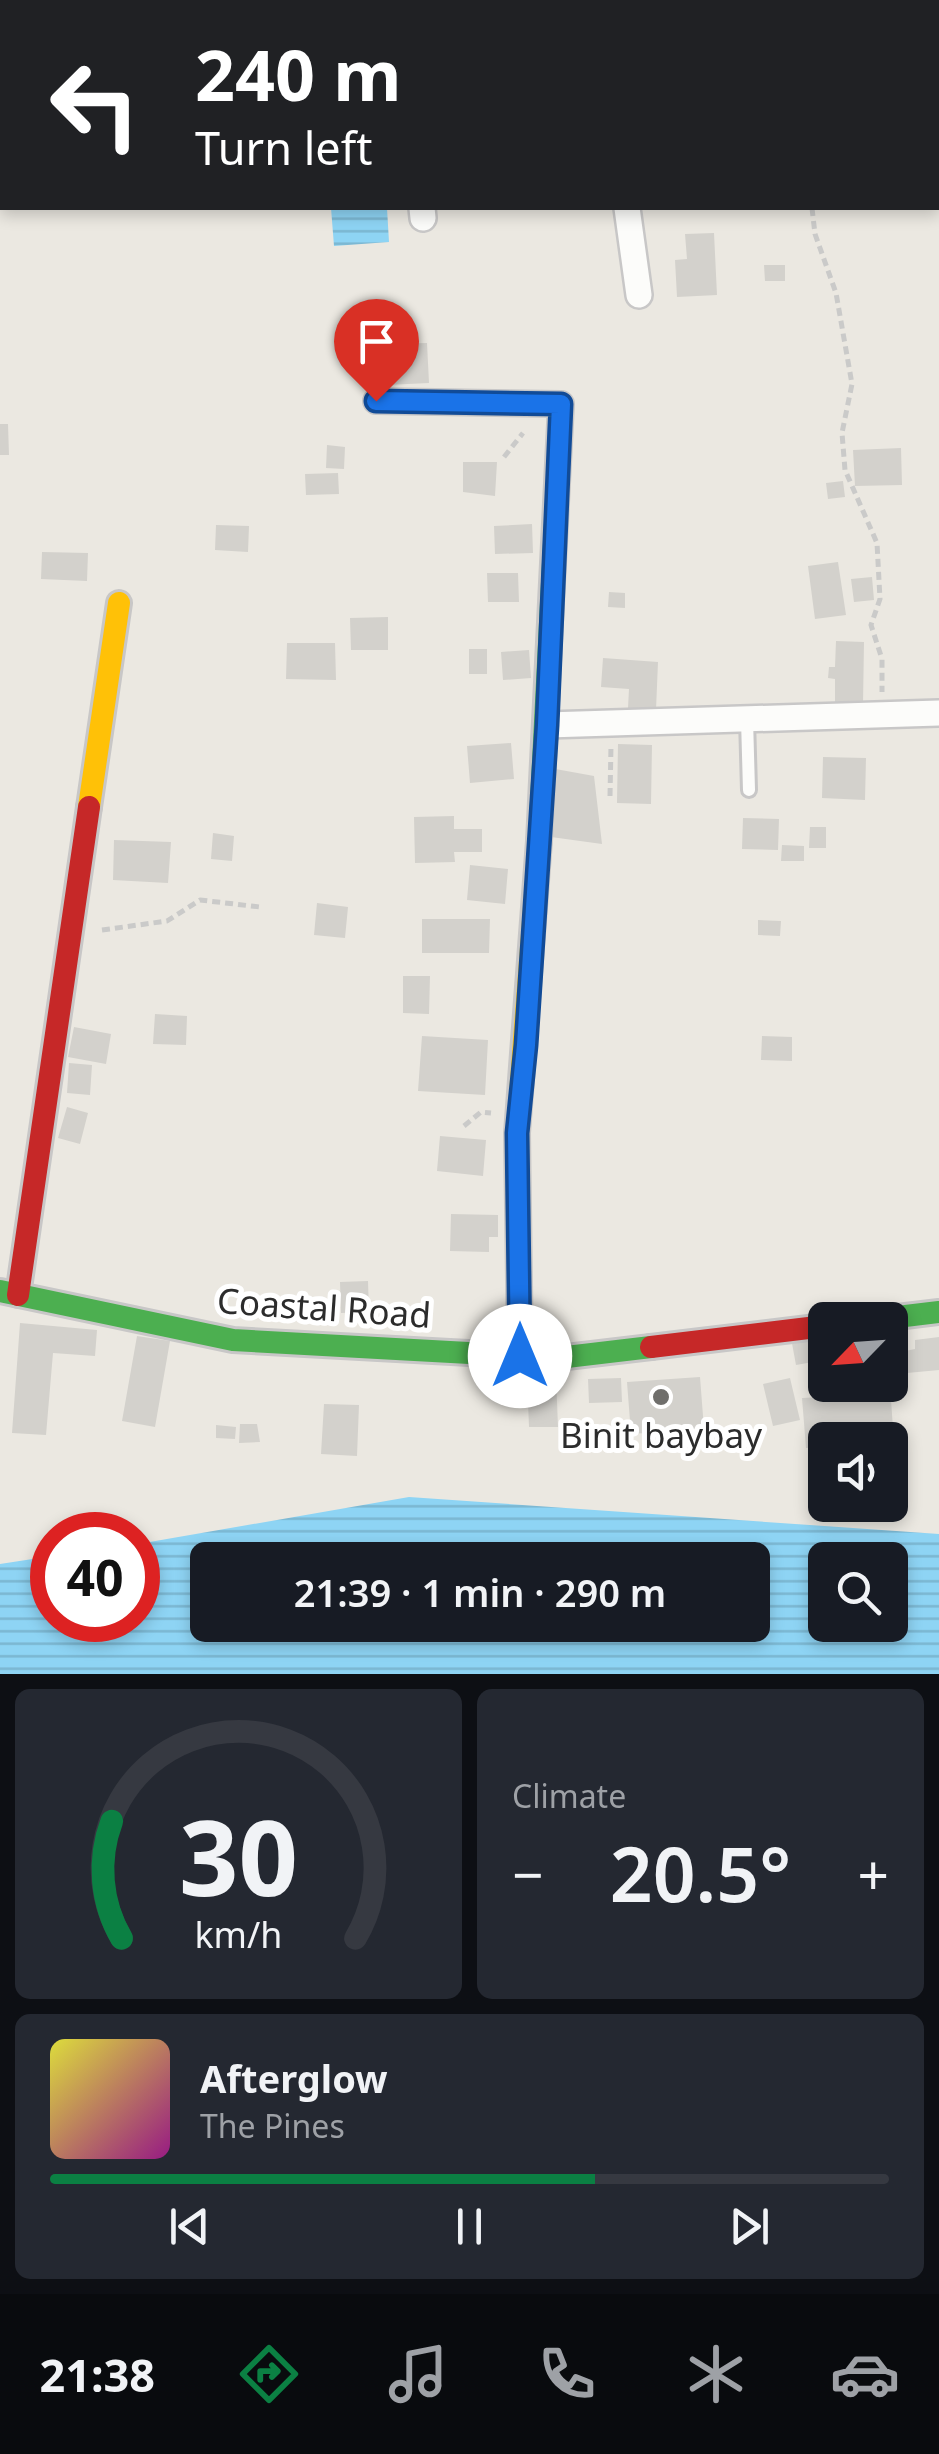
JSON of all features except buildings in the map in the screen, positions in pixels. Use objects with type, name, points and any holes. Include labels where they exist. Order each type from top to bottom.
[{"type":"street","points":[[627,210],[640,295]]},
{"type":"street","points":[[376,401],[561,404],[547,725],[517,1133],[520,1356]]},
{"type":"street","points":[[9,1293],[69,935],[118,603]]},
{"type":"street","points":[[547,725],[939,714]]},
{"type":"street","name":"Coastal Road","points":[[9,1293],[233,1340],[558,1358],[808,1328]]},
{"type":"street","points":[[908,1316],[939,1312]]},
{"type":"lane","points":[[747,719],[748,790]]},
{"type":"path","points":[[812,210],[815,234],[836,293],[852,384],[842,433],[845,470],[877,543],[880,598],[871,624],[882,659],[882,715]]},
{"type":"path","points":[[610,796],[612,723]]},
{"type":"path","points":[[69,935],[167,921],[200,900],[260,907]]},
{"type":"water","points":[[331,210],[387,210],[389,242],[334,246]]},
{"type":"water","points":[[409,1497],[939,1534],[939,1674],[0,1674],[0,1564],[30,1559],[30,1642],[160,1642],[160,1540]]},
{"type":"traffic: fast","points":[[376,401],[561,404],[539,841]]},
{"type":"traffic: fast","points":[[0,1291],[233,1340],[558,1358],[651,1347]]},
{"type":"traffic: fast","points":[[908,1316],[939,1312]]},
{"type":"traffic: slow","points":[[89,807],[119,603]]},
{"type":"traffic: slow","points":[[520,1356],[517,1133],[539,841]]},
{"type":"traffic: jam","points":[[18,1295],[89,807]]},
{"type":"traffic: jam","points":[[651,1347],[808,1328]]},
{"type":"place","name":"Binit baybay","points":[[661,1397]]},
{"type":"route","points":[[376,401],[561,404],[547,725],[517,1133],[520,1356]]}]
